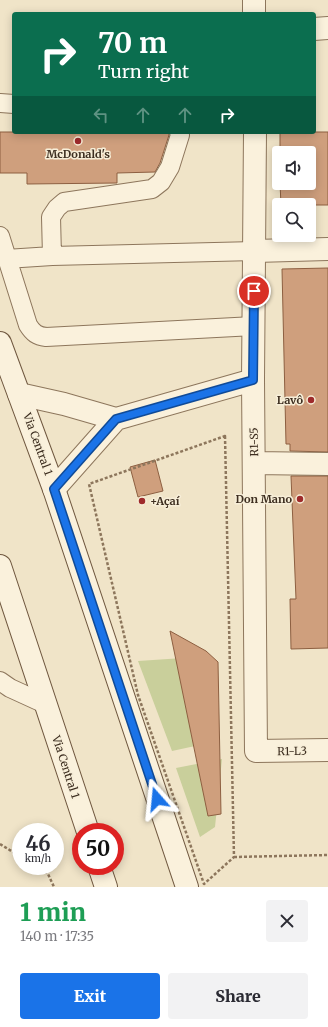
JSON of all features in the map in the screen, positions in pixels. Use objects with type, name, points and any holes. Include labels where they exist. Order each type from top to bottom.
[{"type":"street","points":[[254,0],[254,12]]},
{"type":"street","points":[[316,29],[328,28]]},
{"type":"street","name":"R1-S5","points":[[255,134],[253,380],[256,751]]},
{"type":"street","points":[[255,251],[328,250]]},
{"type":"street","name":"Via Central 1","points":[[0,343],[54,489],[187,887]]},
{"type":"street","points":[[19,394],[64,404],[116,419],[253,380]]},
{"type":"street","points":[[54,489],[116,419]]},
{"type":"street","points":[[254,463],[328,464]]},
{"type":"street","name":"Via Central 1","points":[[0,566],[85,823]]},
{"type":"street","name":"R1-L3","points":[[256,751],[328,750]]},
{"type":"street","points":[[102,875],[106,887]]},
{"type":"lane","points":[[0,103],[12,104]]},
{"type":"lane","points":[[52,256],[51,217],[57,208],[64,202],[152,188],[161,182],[170,167],[180,134]]},
{"type":"lane","points":[[0,236],[28,325],[32,332],[38,336],[46,337],[254,326]]},
{"type":"lane","points":[[6,259],[52,256],[255,251]]},
{"type":"lane","points":[[0,681],[10,688],[45,704]]},
{"type":"path","points":[[234,857],[225,436],[89,484],[138,695],[204,884],[234,857],[328,855]]},
{"type":"path","points":[[0,844],[12,851]]},
{"type":"path","points":[[48,875],[54,887]]},
{"type":"green space","points":[[198,657],[209,743],[172,751],[138,661]]},
{"type":"green space","points":[[222,759],[215,827],[200,837],[176,768]]},
{"type":"building","points":[[0,132],[12,132],[12,134],[169,134],[160,163],[155,172],[117,173],[117,183],[27,184],[27,173],[0,173]]},
{"type":"building","points":[[316,132],[328,132],[328,205],[316,205],[316,198],[281,198],[280,190],[316,190],[316,146],[280,146],[280,134],[316,134]]},
{"type":"building","points":[[328,268],[328,452],[290,451],[290,444],[286,444],[282,269]]},
{"type":"building","points":[[155,460],[163,491],[138,497],[130,467]]},
{"type":"building","points":[[291,476],[328,476],[328,648],[291,649],[290,599],[296,599]]},
{"type":"building","points":[[170,631],[206,651],[218,662],[221,814],[208,816]]},
{"type":"place","name":"McDonald's","points":[[78,141]]},
{"type":"place","name":"Lavô","points":[[311,400]]},
{"type":"place","name":"Don Mano","points":[[300,499]]},
{"type":"place","name":"+Açaí","points":[[142,501]]},
{"type":"route","points":[[157,799],[54,489],[84,457],[116,419],[253,380],[254,291]]}]
